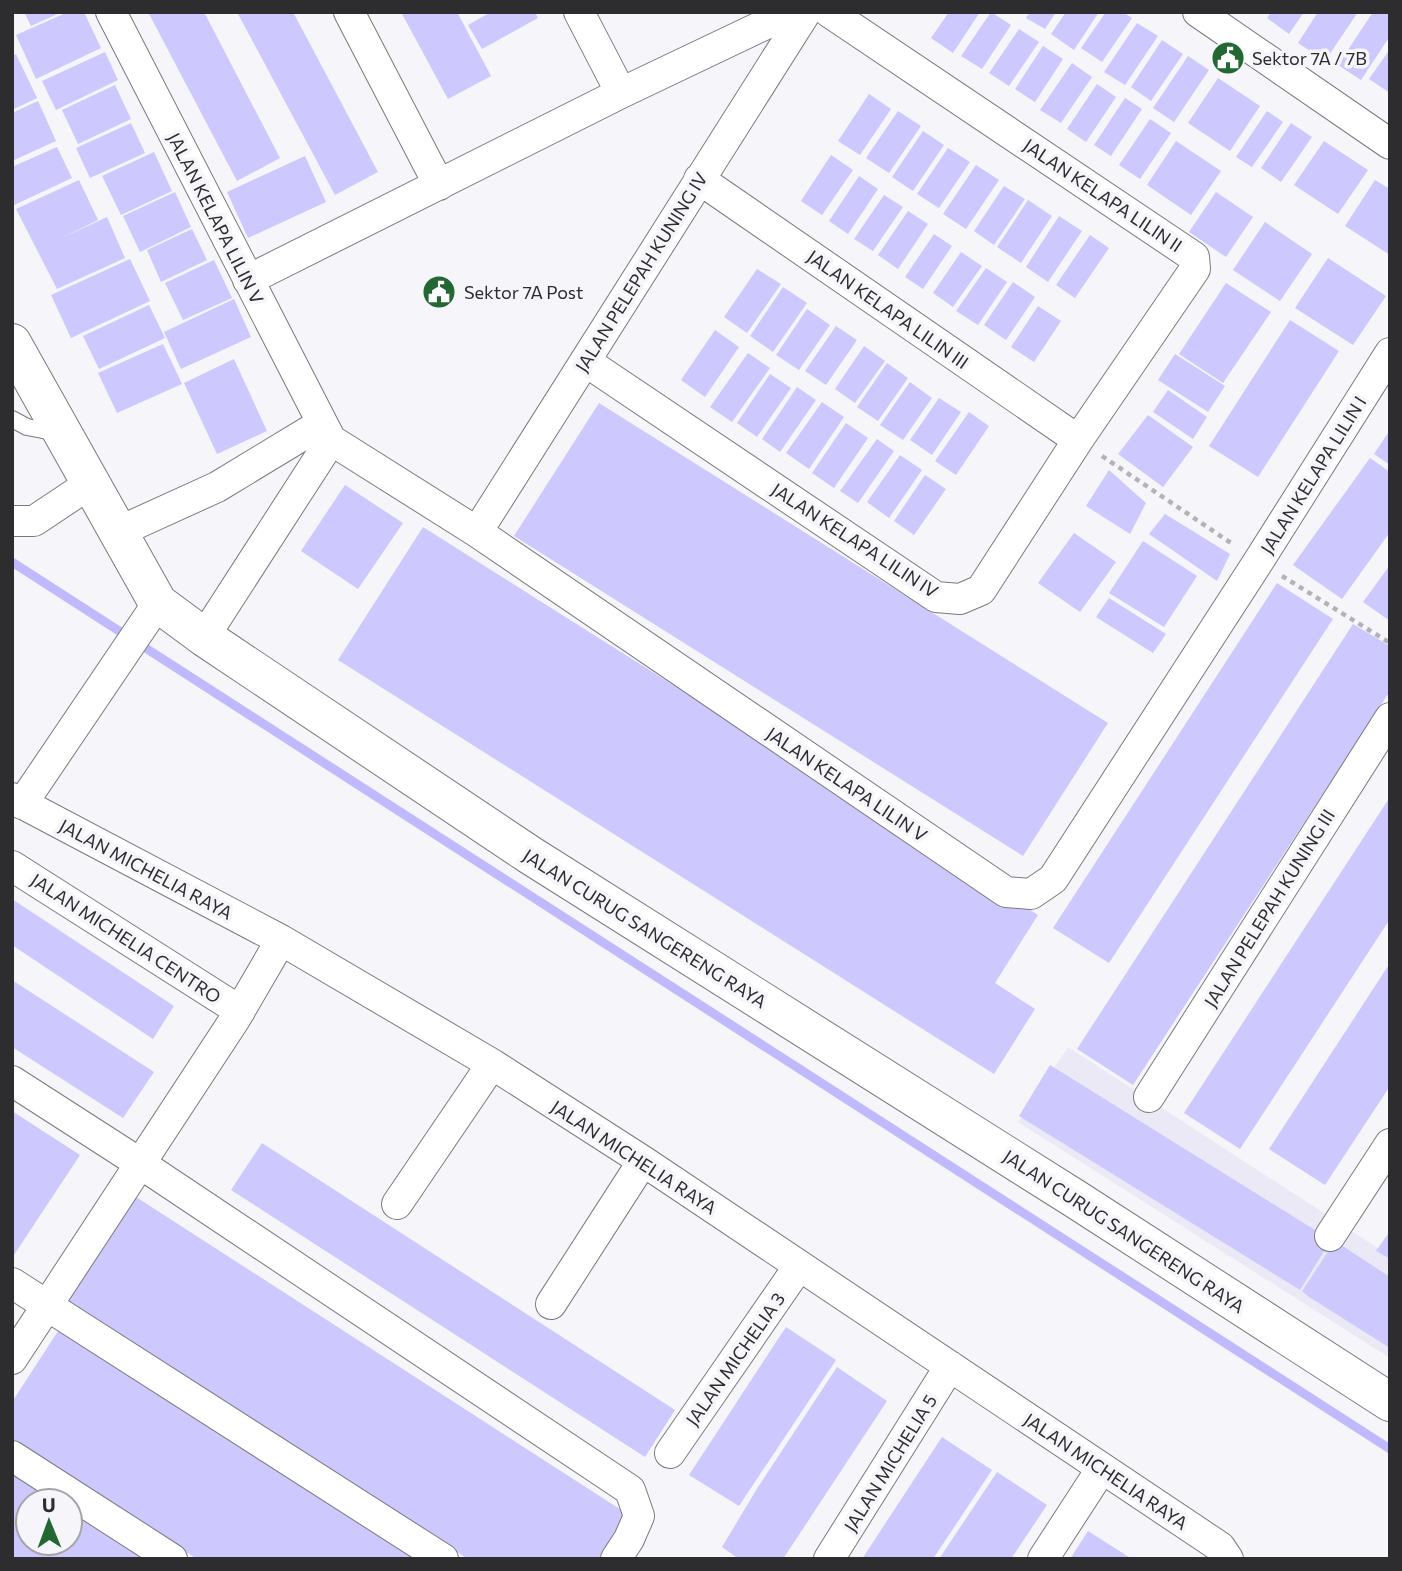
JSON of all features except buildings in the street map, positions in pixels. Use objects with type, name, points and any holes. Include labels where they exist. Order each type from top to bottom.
[{"type":"main road","name":"JALAN CURUG SANGERENG RAYA","points":[[12,343],[118,532],[152,611],[204,637],[530,855],[1066,1193],[1390,1402]]},
{"type":"street","name":"JALAN KELAPA LILIN V","points":[[111,12],[326,432],[1006,892],[1031,894],[1053,879],[1258,562]]},
{"type":"street","points":[[349,12],[439,185]]},
{"type":"street","points":[[579,12],[621,93]]},
{"type":"street","points":[[248,281],[621,93],[791,12]]},
{"type":"street","name":"JALAN PELEPAH KUNING IV","points":[[477,532],[807,12]]},
{"type":"street","name":"JALAN KELAPA LILIN II","points":[[829,12],[1194,257],[1195,269],[1077,440]]},
{"type":"street","points":[[1198,12],[1390,144]]},
{"type":"street","name":"JALAN KELAPA LILIN III","points":[[699,179],[1077,440]]},
{"type":"street","name":"JALAN KELAPA LILIN I","points":[[1258,562],[1390,353]]},
{"type":"street","name":"JALAN KELAPA LILIN IV","points":[[585,361],[936,597],[960,599],[981,590],[1077,440]]},
{"type":"street","points":[[118,532],[217,487],[326,432]]},
{"type":"street","points":[[204,637],[326,432]]},
{"type":"street","points":[[12,521],[34,522],[91,483]]},
{"type":"street","points":[[17,801],[65,741],[152,611]]},
{"type":"street","name":"JALAN PELEPAH KUNING III","points":[[1149,1097],[1390,718]]},
{"type":"street","name":"JALAN MICHELIA RAYA","points":[[17,801],[281,940],[492,1064],[643,1161],[1220,1547],[1228,1559]]},
{"type":"street","name":"JALAN MICHELIA CENTRO","points":[[12,866],[240,1011]]},
{"type":"street","points":[[12,1359],[240,1011],[281,940]]},
{"type":"street","points":[[397,1205],[492,1064]]},
{"type":"street","points":[[12,1081],[630,1490],[639,1516],[617,1559]]},
{"type":"street","points":[[1330,1236],[1390,1144]]},
{"type":"street","points":[[551,1304],[643,1161]]},
{"type":"street","name":"JALAN MICHELIA 3","points":[[670,1452],[799,1266]]},
{"type":"street","points":[[12,1283],[443,1559]]},
{"type":"street","name":"JALAN MICHELIA 5","points":[[829,1559],[950,1366]]},
{"type":"street","points":[[12,1456],[172,1559]]},
{"type":"street","points":[[1043,1559],[1102,1468]]},
{"type":"lane","points":[[12,419],[27,427],[63,434]]},
{"type":"shaded area","points":[[1068,1047],[1390,1256],[1390,1358],[1018,1122]]},
{"type":"waterway","points":[[12,562],[1390,1449]]},
{"type":"place","name":"Sektor 7A / 7B","points":[[1228,58]]},
{"type":"place","name":"Sektor 7A Post","points":[[439,292]]}]
